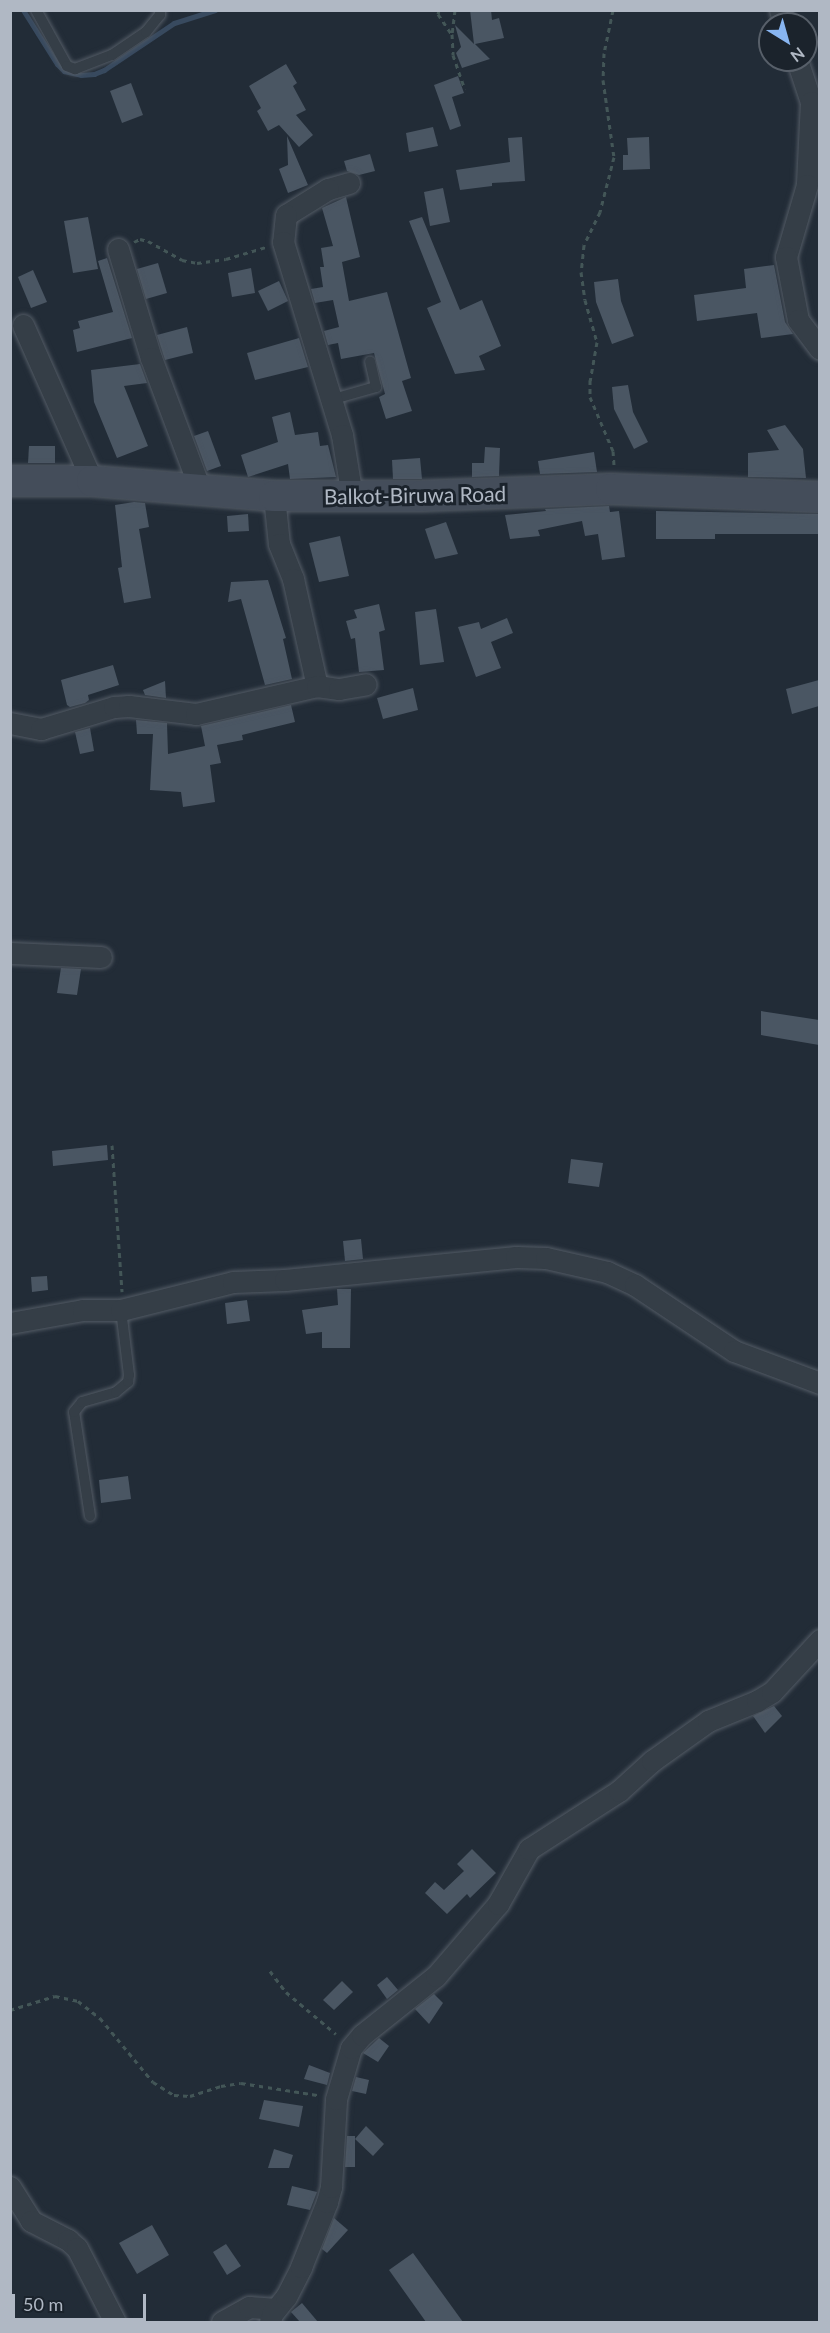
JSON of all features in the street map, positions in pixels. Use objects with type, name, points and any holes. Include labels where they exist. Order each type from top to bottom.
[{"type":"main road","name":"Balkot-Biruwa Road","points":[[10,481],[92,482],[274,496],[352,497],[612,489],[819,497]]},
{"type":"street","points":[[801,72],[812,102],[807,185],[786,257],[798,320],[819,349]]},
{"type":"street","points":[[349,183],[328,189],[286,215],[283,242],[342,435],[352,497]]},
{"type":"street","points":[[118,249],[151,358],[200,489]]},
{"type":"street","points":[[23,325],[92,482]]},
{"type":"street","points":[[274,496],[274,524],[279,544],[293,579],[318,686]]},
{"type":"street","points":[[10,723],[41,729],[114,707],[129,705],[196,714],[318,686],[339,689],[366,684]]},
{"type":"street","points":[[10,953],[101,957]]},
{"type":"street","points":[[10,1323],[83,1310],[123,1309],[233,1282],[285,1280],[516,1257],[546,1258],[607,1272],[635,1285],[734,1351],[819,1383]]},
{"type":"street","points":[[222,2322],[249,2307],[273,2316],[286,2297],[301,2267],[331,2187],[336,2099],[351,2048],[362,2035],[436,1976],[498,1904],[529,1849],[619,1791],[652,1761],[708,1721],[757,1701],[772,1692],[819,1640]]},
{"type":"street","points":[[10,2187],[31,2221],[68,2240],[77,2248],[115,2322]]},
{"type":"lane","points":[[36,10],[67,66],[75,69],[112,55],[146,32],[160,15],[160,10]]},
{"type":"lane","points":[[330,400],[376,387],[370,362]]},
{"type":"lane","points":[[90,1516],[74,1412],[82,1402],[116,1392],[128,1382],[123,1309]]},
{"type":"path","points":[[440,10],[438,14],[452,34]]},
{"type":"path","points":[[455,10],[452,34],[453,55],[465,89]]},
{"type":"path","points":[[612,489],[613,452],[590,397],[590,380],[597,342],[585,300],[581,272],[584,245],[600,212],[614,157],[603,80],[604,53],[613,10]]},
{"type":"path","points":[[118,249],[140,239],[182,260],[208,263],[283,242]]},
{"type":"path","points":[[112,1145],[123,1309]]},
{"type":"path","points":[[270,1971],[286,1992],[323,2021],[351,2048]]},
{"type":"path","points":[[10,2010],[55,1996],[78,2001],[100,2018],[153,2082],[174,2095],[190,2096],[221,2086],[241,2084],[336,2099]]},
{"type":"building","points":[[470,10],[491,10],[492,20],[499,18],[504,38],[475,44],[490,59],[462,68],[456,53],[461,47],[455,25],[474,44]]},
{"type":"building","points":[[286,64],[297,83],[293,86],[306,110],[296,115],[313,135],[299,147],[279,125],[268,131],[257,111],[261,108],[249,86]]},
{"type":"building","points":[[458,76],[464,93],[452,97],[461,126],[450,130],[434,85]]},
{"type":"building","points":[[131,83],[143,115],[122,123],[110,91]]},
{"type":"building","points":[[433,127],[438,146],[409,152],[406,133]]},
{"type":"building","points":[[287,136],[308,185],[288,193],[279,169],[288,165]]},
{"type":"building","points":[[522,137],[525,181],[492,183],[492,186],[460,190],[456,170],[510,162],[508,138]]},
{"type":"building","points":[[649,137],[650,169],[623,170],[623,155],[628,155],[627,138]]},
{"type":"building","points":[[370,154],[375,171],[359,175],[347,171],[344,161]]},
{"type":"building","points":[[443,188],[450,222],[430,226],[424,192]]},
{"type":"building","points":[[346,197],[360,257],[342,262],[349,301],[387,292],[411,378],[402,381],[412,411],[386,419],[379,397],[385,394],[374,353],[341,359],[338,343],[328,345],[324,331],[339,327],[333,300],[315,303],[311,289],[323,287],[320,267],[324,267],[321,248],[333,246],[322,208]]},
{"type":"building","points":[[88,217],[98,269],[73,273],[64,221]]},
{"type":"building","points":[[422,217],[460,310],[482,300],[501,346],[479,356],[485,370],[455,374],[427,308],[441,302],[409,221]]},
{"type":"building","points":[[107,258],[132,338],[77,352],[73,330],[80,328],[78,321],[113,312],[98,261]]},
{"type":"building","points":[[158,263],[167,293],[146,299],[137,269]]},
{"type":"building","points":[[774,265],[785,322],[793,334],[761,338],[757,313],[697,321],[694,295],[746,288],[744,269]]},
{"type":"building","points":[[251,268],[255,293],[232,297],[228,273]]},
{"type":"building","points":[[33,270],[47,302],[31,308],[18,277]]},
{"type":"building","points":[[618,279],[621,301],[634,336],[612,344],[596,302],[594,282]]},
{"type":"building","points":[[279,281],[288,301],[268,311],[258,291]]},
{"type":"building","points":[[187,327],[193,353],[165,360],[157,335]]},
{"type":"building","points":[[299,338],[308,367],[255,380],[247,353]]},
{"type":"building","points":[[140,364],[147,383],[124,386],[148,446],[117,458],[94,402],[91,370]]},
{"type":"building","points":[[628,385],[633,412],[648,442],[634,449],[614,409],[612,387]]},
{"type":"building","points":[[290,412],[295,435],[318,432],[320,446],[328,445],[336,477],[290,479],[288,464],[248,477],[241,455],[278,442],[272,417]]},
{"type":"building","points":[[785,425],[803,449],[806,478],[748,477],[748,453],[779,450],[767,430]]},
{"type":"building","points":[[208,431],[221,466],[207,471],[194,436]]},
{"type":"building","points":[[29,446],[55,446],[55,463],[28,463]]},
{"type":"building","points":[[485,447],[500,448],[499,476],[472,477],[472,463],[484,463]]},
{"type":"building","points":[[594,452],[597,472],[540,474],[538,461]]},
{"type":"building","points":[[420,458],[422,479],[393,479],[392,460]]},
{"type":"building","points":[[145,503],[149,527],[139,529],[151,598],[124,603],[118,568],[122,567],[115,505]]},
{"type":"building","points":[[609,506],[610,512],[619,511],[625,557],[602,560],[598,534],[585,536],[582,521],[538,530],[540,536],[510,539],[505,515],[546,511],[545,509]]},
{"type":"building","points":[[656,511],[818,514],[818,534],[715,534],[715,539],[656,539]]},
{"type":"building","points":[[248,514],[249,531],[228,532],[227,516]]},
{"type":"building","points":[[446,522],[458,554],[435,559],[425,529]]},
{"type":"building","points":[[340,536],[349,576],[319,582],[309,543]]},
{"type":"building","points":[[268,580],[286,638],[283,639],[292,679],[265,685],[241,599],[228,602],[231,582]]},
{"type":"building","points":[[379,604],[385,630],[379,632],[384,670],[359,672],[355,638],[351,639],[346,621],[357,618],[354,610]]},
{"type":"building","points":[[436,609],[444,662],[420,665],[415,612]]},
{"type":"building","points":[[507,618],[513,633],[491,642],[501,668],[476,677],[458,627],[479,622],[481,629]]},
{"type":"building","points":[[113,665],[119,685],[88,695],[89,700],[85,703],[70,707],[67,705],[61,680]]},
{"type":"building","points":[[819,680],[819,706],[792,714],[786,689]]},
{"type":"building","points":[[165,681],[166,698],[145,695],[143,690]]},
{"type":"building","points":[[413,688],[418,710],[383,719],[377,698]]},
{"type":"building","points":[[291,705],[295,722],[242,735],[243,740],[217,745],[221,763],[210,765],[215,802],[183,807],[181,792],[150,790],[153,734],[137,734],[136,720],[167,723],[168,754],[205,746],[201,726]]},
{"type":"building","points":[[90,728],[94,751],[80,754],[75,732]]},
{"type":"building","points":[[61,968],[81,969],[77,995],[57,993]]},
{"type":"building","points":[[761,1011],[819,1020],[819,1045],[761,1035]]},
{"type":"building","points":[[107,1145],[108,1160],[53,1166],[52,1151]]},
{"type":"building","points":[[571,1159],[603,1163],[599,1187],[568,1183]]},
{"type":"building","points":[[361,1239],[363,1259],[345,1261],[343,1241]]},
{"type":"building","points":[[47,1276],[48,1290],[32,1292],[31,1277]]},
{"type":"building","points":[[337,1289],[351,1289],[350,1348],[322,1348],[322,1332],[306,1334],[302,1310],[338,1305]]},
{"type":"building","points":[[247,1300],[250,1321],[227,1324],[225,1303]]},
{"type":"building","points":[[128,1476],[131,1499],[101,1503],[99,1480]]},
{"type":"building","points":[[774,1706],[782,1716],[765,1733],[753,1716]]},
{"type":"building","points":[[472,1849],[496,1873],[470,1898],[467,1894],[447,1914],[425,1893],[435,1882],[444,1890],[464,1871],[457,1864]]},
{"type":"building","points":[[387,1977],[398,1990],[387,1999],[377,1985]]},
{"type":"building","points":[[342,1981],[353,1992],[334,2010],[323,2000]]},
{"type":"building","points":[[434,1994],[443,2003],[429,2024],[415,2009]]},
{"type":"building","points":[[379,2038],[389,2046],[378,2062],[363,2053]]},
{"type":"building","points":[[309,2065],[330,2073],[327,2085],[304,2079]]},
{"type":"building","points":[[356,2077],[369,2080],[366,2094],[352,2091]]},
{"type":"building","points":[[264,2100],[303,2106],[299,2127],[259,2119]]},
{"type":"building","points":[[366,2126],[384,2144],[373,2156],[355,2139]]},
{"type":"building","points":[[347,2136],[355,2136],[355,2167],[345,2167]]},
{"type":"building","points":[[274,2149],[293,2155],[289,2168],[268,2168]]},
{"type":"building","points":[[292,2186],[317,2192],[310,2210],[287,2205]]},
{"type":"building","points":[[334,2218],[348,2230],[327,2253],[322,2249]]},
{"type":"building","points":[[152,2225],[169,2255],[137,2274],[119,2243]]},
{"type":"building","points":[[226,2244],[241,2266],[227,2275],[213,2252]]},
{"type":"building","points":[[413,2253],[463,2322],[426,2322],[389,2270]]},
{"type":"building","points":[[302,2303],[318,2322],[300,2322],[291,2312]]},
{"type":"waterway","points":[[23,10],[57,64],[64,71],[81,75],[104,70],[174,23],[215,10]]}]
